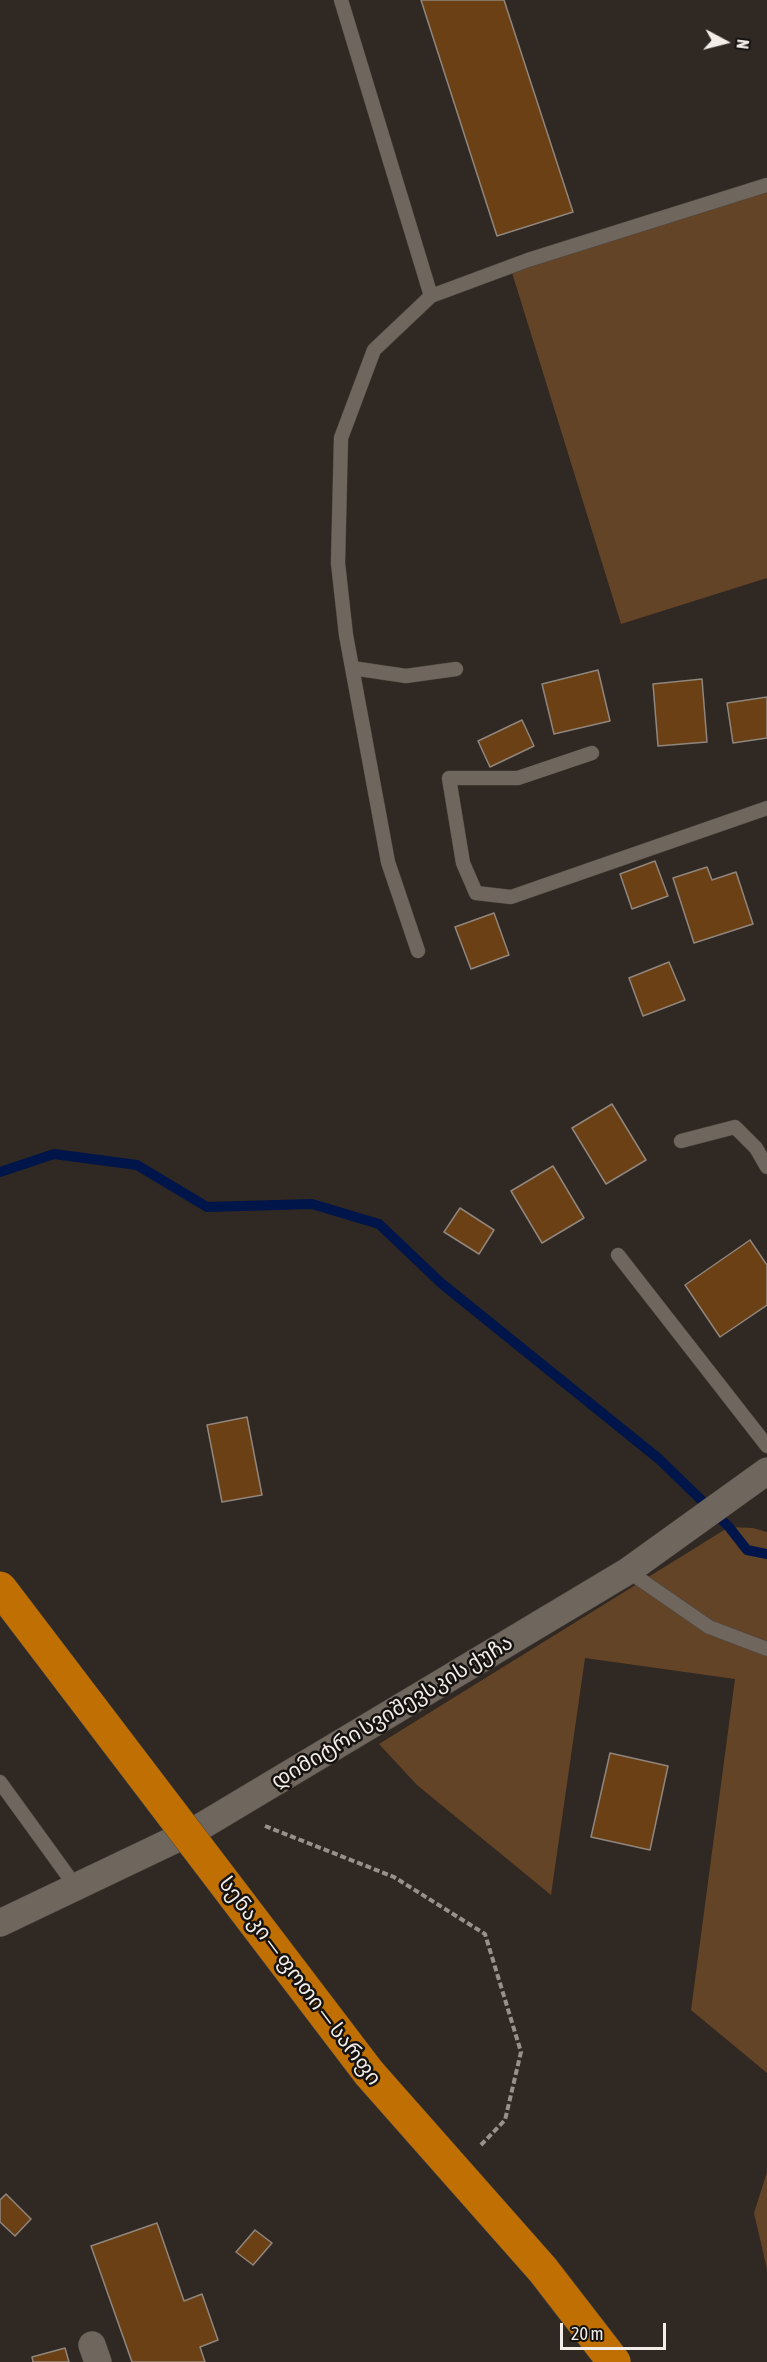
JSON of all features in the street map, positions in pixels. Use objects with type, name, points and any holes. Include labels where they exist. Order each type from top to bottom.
[{"type":"highway","name":"სენაკი — ფოთი — სარფი","points":[[0,1588],[369,2073],[543,2270],[614,2362]]},
{"type":"street","name":"დიმიტრი სვიშევსკის ქუჩა","points":[[0,1923],[197,1830],[628,1571],[758,1477]]},
{"type":"lane","points":[[341,0],[431,296]]},
{"type":"lane","points":[[418,951],[388,862],[352,668],[338,563],[341,438],[374,350],[431,296],[528,261],[767,185]]},
{"type":"lane","points":[[352,668],[406,676],[456,669]]},
{"type":"lane","points":[[592,753],[518,778],[449,778],[463,863],[476,893],[511,897],[767,807]]},
{"type":"lane","points":[[681,1141],[735,1127],[756,1148],[767,1167]]},
{"type":"lane","points":[[618,1255],[767,1446]]},
{"type":"lane","points":[[628,1571],[709,1626],[767,1649]]},
{"type":"lane","points":[[0,1782],[76,1887]]},
{"type":"path","points":[[228,1811],[394,1877],[485,1934],[521,2052],[504,2120],[455,2172]]},
{"type":"shaded area","points":[[767,182],[767,578],[621,624],[509,263]]},
{"type":"shaded area","points":[[729,1527],[753,1528],[767,1532],[767,2073],[691,2010],[735,1679],[585,1658],[551,1895],[417,1785],[379,1744]]},
{"type":"shaded area","points":[[767,2172],[767,2269],[754,2213]]},
{"type":"building","points":[[421,0],[504,0],[573,212],[497,236]]},
{"type":"building","points":[[598,670],[610,721],[554,734],[542,684]]},
{"type":"building","points":[[702,679],[707,742],[658,746],[653,684]]},
{"type":"building","points":[[767,697],[767,738],[733,743],[727,703]]},
{"type":"building","points":[[522,720],[534,746],[490,767],[478,741]]},
{"type":"building","points":[[655,861],[668,896],[632,909],[620,874]]},
{"type":"building","points":[[707,867],[712,880],[736,872],[753,924],[694,943],[673,878]]},
{"type":"building","points":[[494,913],[509,955],[471,969],[455,927]]},
{"type":"building","points":[[669,962],[685,1000],[643,1016],[629,978]]},
{"type":"building","points":[[612,1104],[646,1160],[606,1184],[572,1128]]},
{"type":"building","points":[[553,1166],[584,1218],[542,1243],[511,1191]]},
{"type":"building","points":[[460,1208],[494,1230],[479,1254],[444,1232]]},
{"type":"building","points":[[750,1240],[767,1265],[767,1305],[720,1337],[685,1285]]},
{"type":"building","points":[[247,1417],[262,1495],[222,1502],[207,1425]]},
{"type":"building","points":[[610,1753],[668,1766],[650,1850],[591,1837]]},
{"type":"building","points":[[6,2194],[31,2219],[15,2236],[0,2222],[0,2200]]},
{"type":"building","points":[[157,2223],[184,2301],[202,2294],[218,2340],[200,2347],[205,2362],[132,2362],[91,2246]]},
{"type":"building","points":[[255,2230],[272,2243],[253,2265],[236,2252]]},
{"type":"building","points":[[65,2348],[69,2362],[33,2362],[32,2357]]},
{"type":"waterway","points":[[0,1172],[54,1154],[137,1165],[207,1207],[312,1204],[379,1224],[441,1283],[659,1459],[729,1527],[747,1550],[767,1554]]}]
